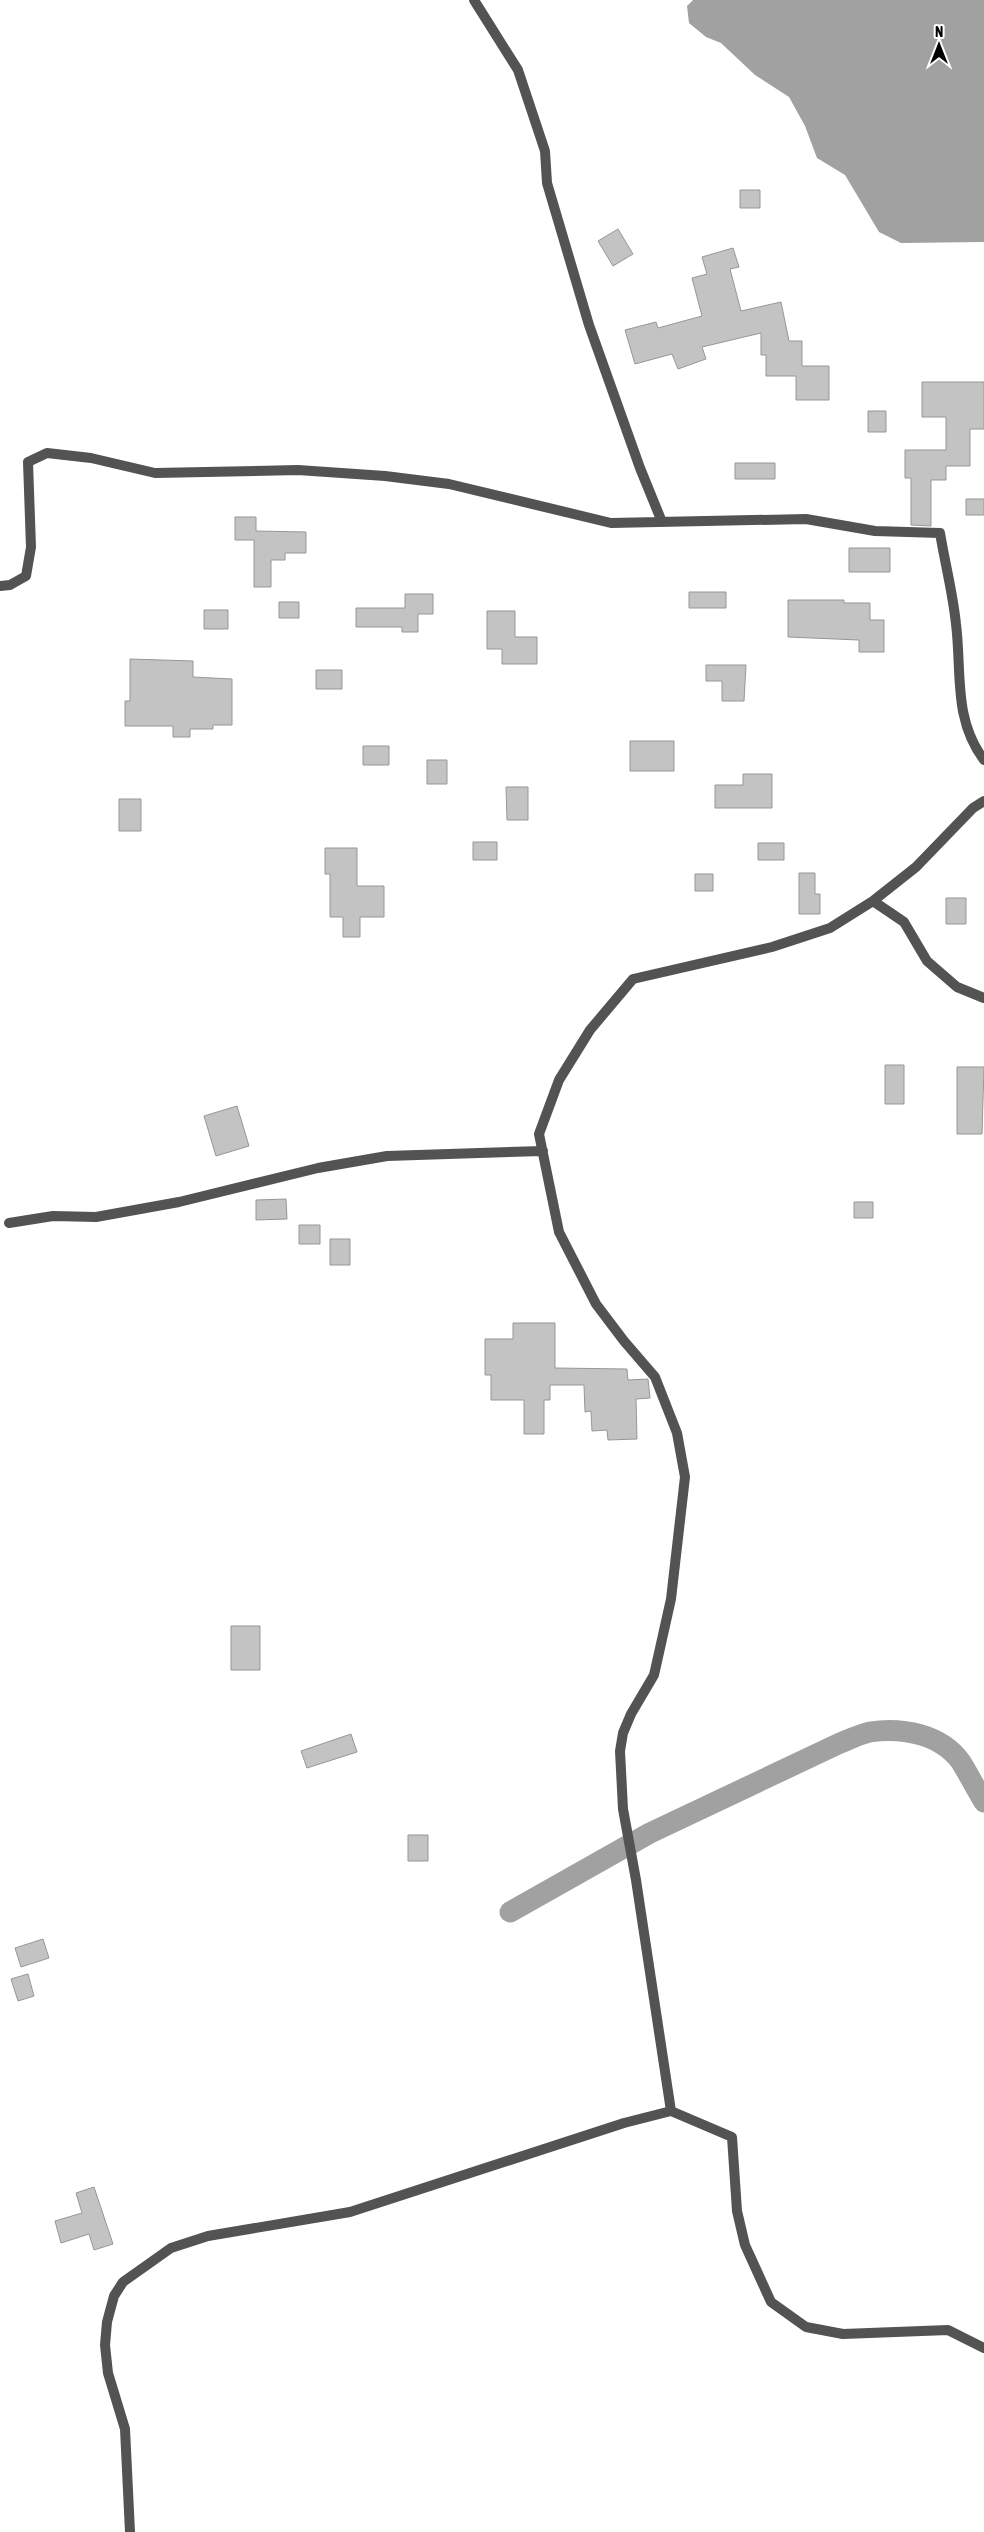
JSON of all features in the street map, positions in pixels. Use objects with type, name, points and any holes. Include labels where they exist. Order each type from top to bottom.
[{"type":"street","points":[[474,0],[518,70],[545,151],[547,183],[589,325],[640,468],[662,522]]},
{"type":"street","points":[[0,586],[10,585],[26,576],[31,547],[28,462],[47,453],[91,458],[154,473],[298,470],[385,476],[448,484],[610,523],[806,520],[875,531],[940,533],[956,624],[963,718],[973,745],[984,760]]},
{"type":"street","points":[[671,2111],[636,1880],[623,1809],[620,1751],[623,1733],[654,1675],[671,1599],[681,1527],[685,1477],[678,1433],[655,1377],[596,1304],[559,1232],[540,1134],[559,1080],[590,1030],[633,979],[772,947],[830,928],[873,902],[916,867],[973,808],[984,801]]},
{"type":"street","points":[[873,902],[904,922],[927,961],[956,987],[984,998]]},
{"type":"street","points":[[9,1223],[53,1216],[96,1217],[179,1202],[318,1168],[387,1156],[543,1151]]},
{"type":"street","points":[[130,2532],[125,2429],[108,2374],[105,2345],[107,2322],[112,2305],[123,2282],[171,2248],[208,2236],[350,2212],[624,2123],[671,2111],[732,2137],[737,2211],[745,2245],[771,2302],[806,2327],[843,2334],[948,2330],[984,2348]]},
{"type":"shaded area","points":[[693,0],[984,0],[984,242],[901,243],[879,232],[845,175],[817,158],[805,126],[789,97],[755,75],[721,43],[706,37],[689,23],[687,6]]},
{"type":"building","points":[[740,190],[760,190],[760,208],[740,208]]},
{"type":"building","points":[[618,229],[633,254],[613,266],[598,241]]},
{"type":"building","points":[[733,248],[739,267],[730,269],[741,311],[781,302],[789,341],[802,341],[802,366],[829,366],[829,400],[796,400],[796,376],[766,376],[766,355],[761,355],[761,333],[702,347],[706,359],[678,369],[672,354],[635,364],[625,330],[656,322],[658,328],[702,316],[692,278],[707,274],[702,257]]},
{"type":"building","points":[[922,382],[984,382],[984,429],[970,429],[970,466],[946,466],[946,480],[931,480],[931,526],[911,525],[911,478],[905,478],[905,450],[946,450],[946,417],[922,417]]},
{"type":"building","points":[[868,411],[886,411],[886,432],[868,432]]},
{"type":"building","points":[[735,463],[775,463],[775,479],[735,479]]},
{"type":"building","points":[[966,499],[984,499],[984,515],[966,515]]},
{"type":"building","points":[[235,517],[256,517],[256,531],[306,532],[306,553],[285,553],[285,560],[271,560],[271,587],[254,587],[254,540],[235,540]]},
{"type":"building","points":[[849,548],[890,548],[890,572],[849,572]]},
{"type":"building","points":[[689,592],[726,592],[726,608],[689,608]]},
{"type":"building","points":[[405,594],[433,594],[433,614],[418,614],[418,632],[402,632],[402,627],[356,627],[356,608],[405,608]]},
{"type":"building","points":[[788,600],[844,600],[844,603],[870,603],[870,620],[884,620],[884,652],[859,652],[859,640],[788,637]]},
{"type":"building","points":[[279,602],[299,602],[299,618],[279,618]]},
{"type":"building","points":[[204,610],[228,610],[228,629],[204,629]]},
{"type":"building","points":[[487,611],[515,611],[515,637],[537,637],[537,664],[502,664],[502,649],[487,649]]},
{"type":"building","points":[[130,659],[193,661],[193,677],[232,679],[232,725],[213,725],[213,729],[190,729],[190,737],[173,737],[173,726],[125,726],[125,701],[130,701]]},
{"type":"building","points":[[706,665],[746,665],[744,701],[722,701],[722,681],[706,681]]},
{"type":"building","points":[[316,670],[342,670],[342,689],[316,689]]},
{"type":"building","points":[[630,741],[674,741],[674,771],[630,771]]},
{"type":"building","points":[[363,746],[389,746],[389,765],[363,765]]},
{"type":"building","points":[[427,760],[447,760],[447,784],[427,784]]},
{"type":"building","points":[[743,774],[772,774],[772,808],[715,808],[715,785],[743,785]]},
{"type":"building","points":[[506,787],[528,787],[528,820],[507,820]]},
{"type":"building","points":[[119,799],[141,799],[141,831],[119,831]]},
{"type":"building","points":[[473,842],[497,842],[497,860],[473,860]]},
{"type":"building","points":[[758,843],[784,843],[784,860],[758,860]]},
{"type":"building","points":[[325,848],[357,848],[357,886],[384,886],[384,917],[360,917],[360,937],[343,937],[343,917],[330,917],[330,874],[325,874]]},
{"type":"building","points":[[799,873],[815,873],[815,894],[820,894],[820,914],[799,914]]},
{"type":"building","points":[[695,874],[713,874],[713,891],[695,891]]},
{"type":"building","points":[[946,898],[966,898],[966,924],[946,924]]},
{"type":"building","points":[[885,1065],[904,1065],[904,1104],[885,1104]]},
{"type":"building","points":[[957,1067],[984,1067],[982,1134],[957,1134]]},
{"type":"building","points":[[237,1106],[249,1146],[216,1156],[204,1116]]},
{"type":"building","points":[[286,1199],[287,1219],[256,1220],[256,1200]]},
{"type":"building","points":[[854,1202],[873,1202],[873,1218],[854,1218]]},
{"type":"building","points":[[299,1225],[320,1225],[320,1244],[299,1244]]},
{"type":"building","points":[[330,1239],[350,1239],[350,1265],[330,1265]]},
{"type":"building","points":[[513,1323],[555,1323],[555,1368],[627,1369],[628,1380],[648,1379],[650,1398],[636,1399],[637,1439],[608,1440],[607,1430],[592,1431],[591,1411],[585,1412],[584,1385],[550,1385],[550,1400],[544,1400],[544,1434],[524,1434],[524,1400],[491,1400],[491,1375],[485,1375],[485,1339],[513,1339]]},
{"type":"building","points":[[231,1626],[260,1626],[260,1670],[231,1670]]},
{"type":"building","points":[[351,1734],[357,1752],[307,1768],[301,1751]]},
{"type":"building","points":[[408,1835],[428,1835],[428,1861],[408,1861]]},
{"type":"building","points":[[43,1939],[49,1958],[21,1967],[15,1948]]},
{"type":"building","points":[[28,1974],[34,1996],[18,2001],[11,1979]]},
{"type":"building","points":[[94,2187],[113,2244],[94,2250],[89,2234],[61,2243],[55,2221],[82,2213],[76,2193]]},
{"type":"waterway","points":[[510,1912],[650,1833],[838,1744],[870,1732],[908,1732],[932,1739],[943,1745],[953,1752],[961,1762],[984,1802]]}]
